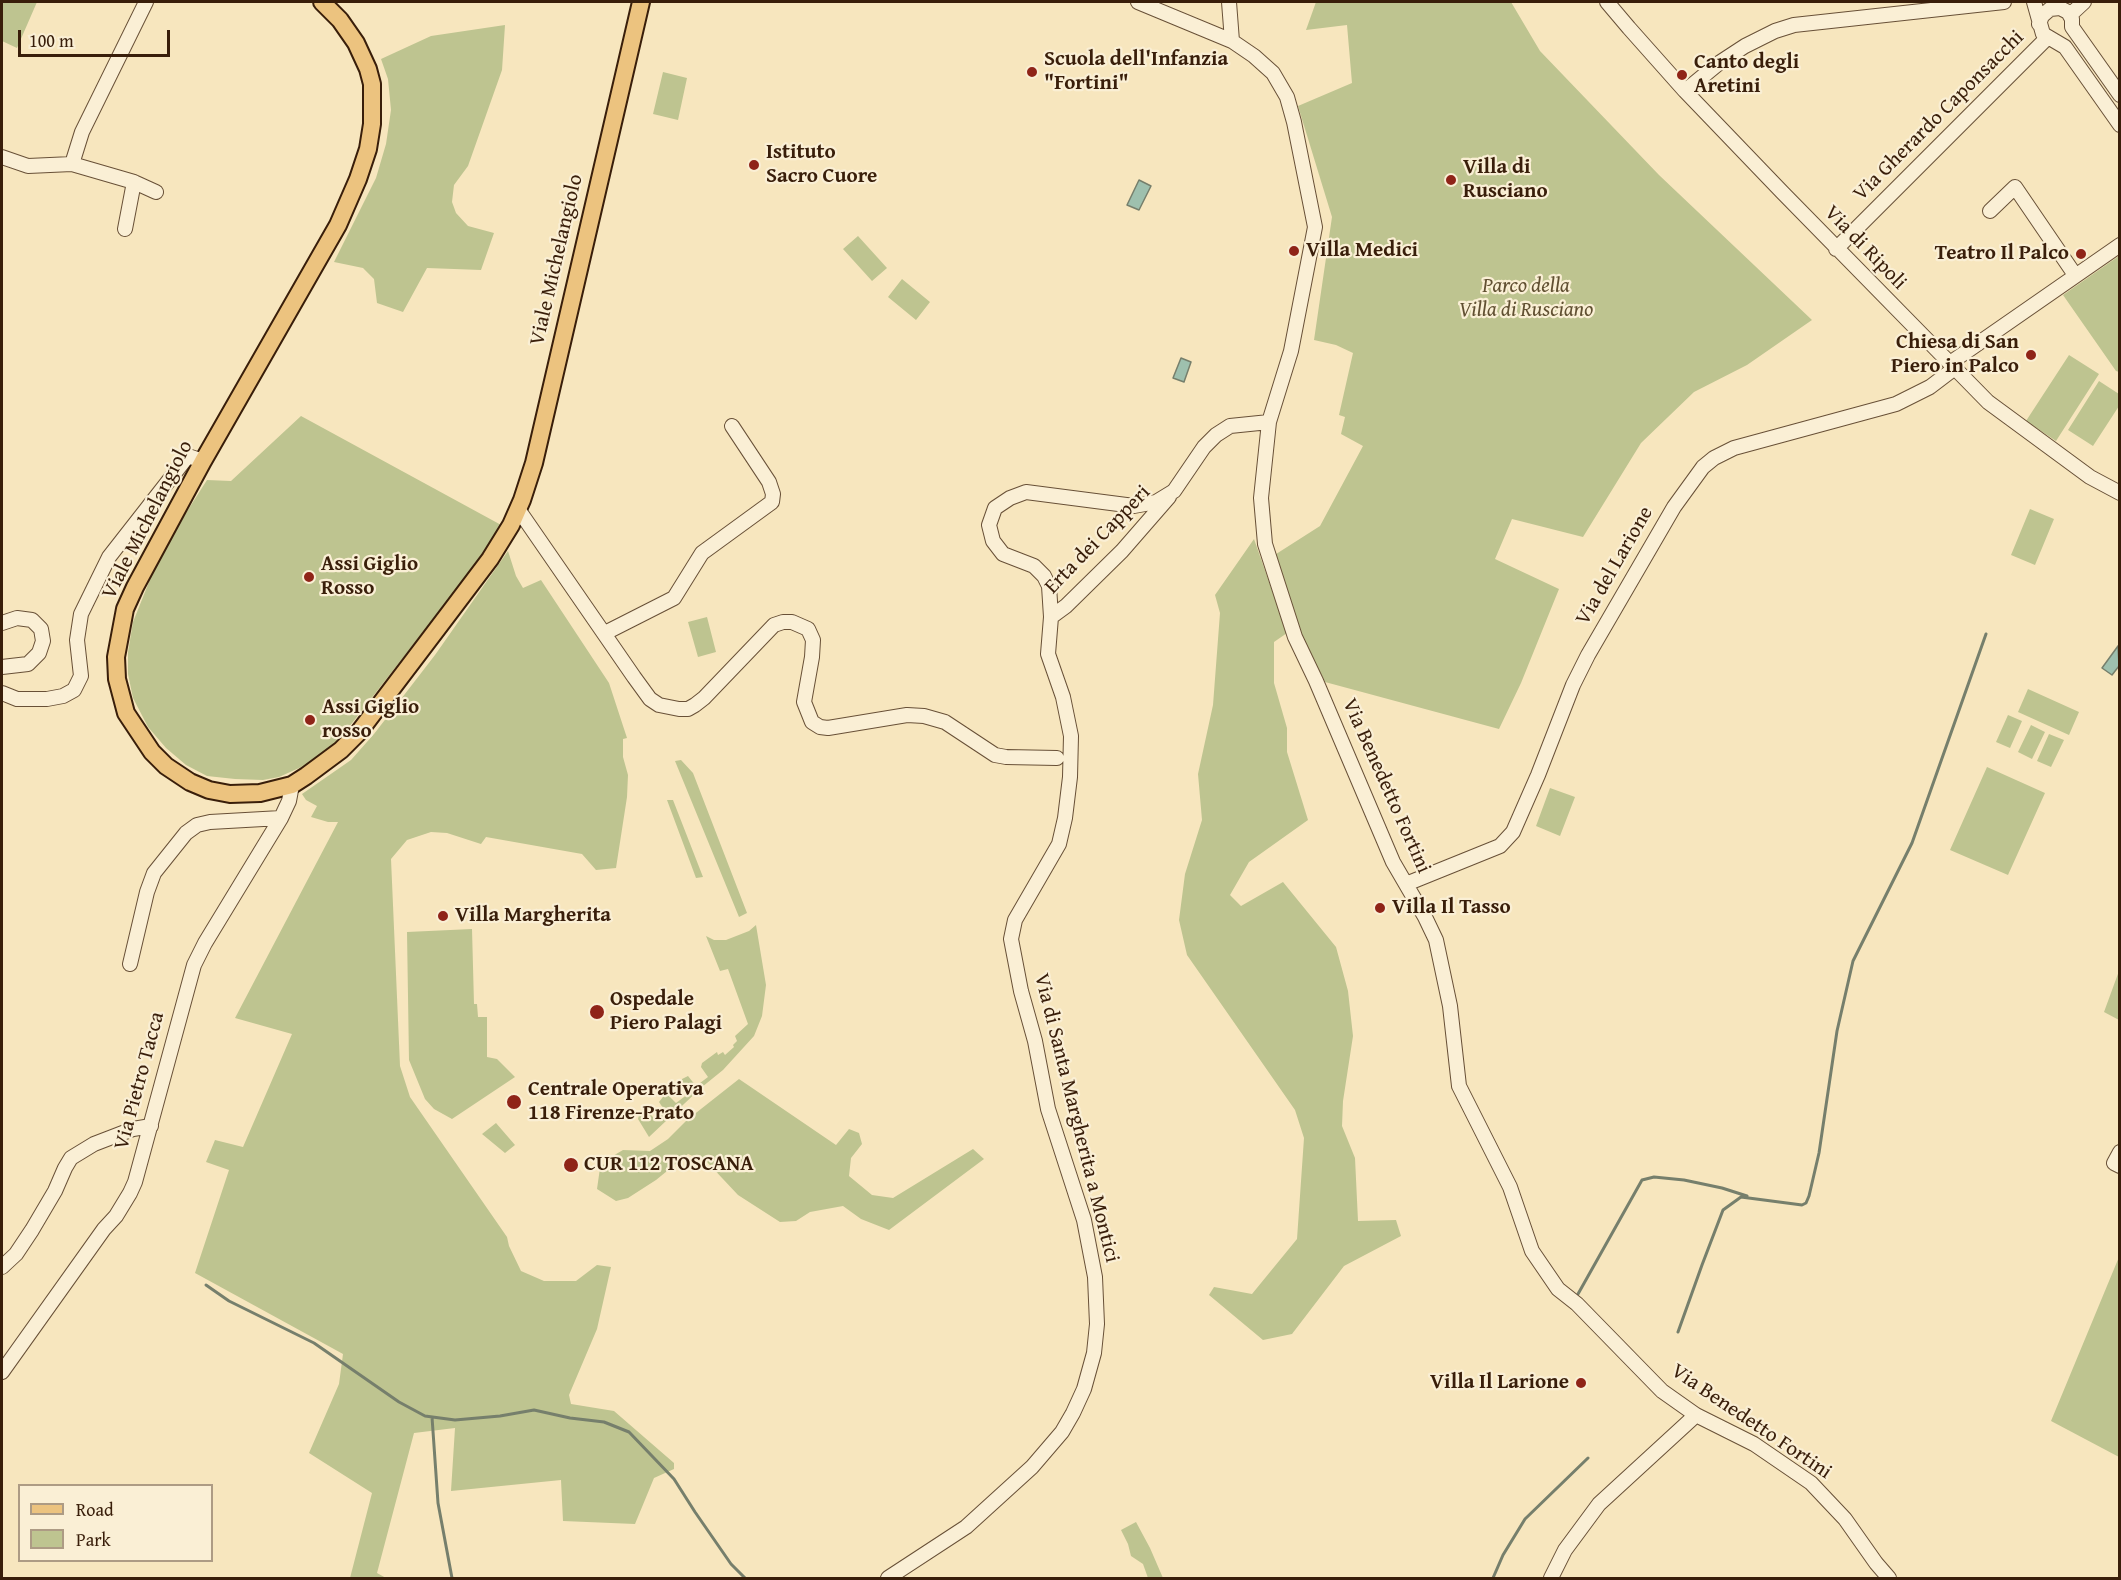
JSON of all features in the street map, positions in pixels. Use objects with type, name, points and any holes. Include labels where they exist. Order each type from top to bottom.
[{"type":"main road","name":"Viale Michelangiolo","points":[[322,2],[349,32],[368,69],[372,84],[373,113],[368,149],[349,203],[338,225],[150,558],[125,609],[116,657],[117,679],[122,703],[131,722],[152,752],[166,766],[190,782],[209,790],[239,794],[260,793],[292,785],[328,760],[359,732],[490,559],[518,509],[534,463],[641,2]]},
{"type":"street","points":[[72,164],[82,132],[146,2]]},
{"type":"street","name":"Via Benedetto Fortini","points":[[1138,2],[1232,41],[1269,68],[1283,88],[1294,122],[1315,227],[1291,351],[1269,422],[1261,498],[1265,544],[1295,637],[1393,862],[1436,940],[1450,1006],[1459,1086],[1510,1187],[1532,1251],[1557,1288],[1577,1304],[1662,1391],[1695,1415],[1754,1444],[1811,1483],[1845,1519],[1889,1578]]},
{"type":"street","points":[[1229,2],[1232,41]]},
{"type":"street","name":"Via di Ripoli","points":[[1607,2],[1685,91],[1836,249],[1997,410],[2090,477],[2120,494]]},
{"type":"street","points":[[1685,91],[1719,63],[1745,46],[1775,31],[1794,25],[2004,2]]},
{"type":"street","points":[[2034,2],[2042,32],[2065,47],[2120,125]]},
{"type":"street","points":[[2051,39],[2067,36],[2071,21],[2084,2]]},
{"type":"street","points":[[2039,24],[2042,16],[2050,9],[2060,8],[2120,95]]},
{"type":"street","name":"Via Gherardo Caponsacchi","points":[[1836,249],[2051,39]]},
{"type":"street","points":[[2,157],[28,166],[72,164],[134,182],[156,192]]},
{"type":"street","points":[[125,229],[134,182]]},
{"type":"street","points":[[1990,211],[2015,187],[2075,276]]},
{"type":"street","name":"Via del Larione","points":[[1406,884],[1500,846],[1514,832],[1539,776],[1573,685],[1588,655],[1674,507],[1703,467],[1729,450],[1896,404],[1930,387],[1952,366],[2120,245]]},
{"type":"street","points":[[1174,491],[1204,447],[1216,435],[1230,426],[1269,422]]},
{"type":"street","points":[[605,633],[674,598],[702,553],[772,502],[773,494],[769,482],[732,426]]},
{"type":"street","points":[[2,693],[17,699],[47,699],[63,696],[74,690],[81,676],[77,640],[81,614],[109,557],[188,456],[203,462]]},
{"type":"street","name":"Erta dei Capperi","points":[[1051,617],[1066,606],[1122,551],[1174,491]]},
{"type":"street","name":"Via di Santa Margherita a Montici","points":[[888,1578],[966,1527],[1032,1467],[1062,1432],[1073,1413],[1084,1389],[1094,1353],[1097,1301],[1095,1277],[1084,1220],[1048,1109],[1011,939],[1015,920],[1059,844],[1070,777],[1071,736],[1063,697],[1048,654],[1051,593],[1044,576],[1034,566],[1003,554],[993,541],[989,525],[995,508],[1010,498],[1026,492],[1134,506],[1156,502],[1174,491]]},
{"type":"street","points":[[518,509],[650,699],[659,705],[679,710],[688,709],[704,698],[774,625],[792,622],[807,630],[813,640],[804,702],[812,722],[820,727],[828,728],[907,715],[924,716],[945,722],[995,755],[1057,758]]},
{"type":"street","points":[[2,623],[17,618],[32,620],[40,629],[43,641],[39,653],[28,664],[2,667]]},
{"type":"street","name":"Via Pietro Tacca","points":[[2,1372],[104,1229],[116,1216],[130,1193],[151,1126],[194,965],[281,818],[289,801],[292,785]]},
{"type":"street","points":[[130,964],[147,892],[154,873],[186,832],[197,825],[210,822],[281,818]]},
{"type":"street","points":[[2,1267],[16,1254],[32,1230],[71,1158],[94,1144],[133,1129],[151,1126]]},
{"type":"street","points":[[1551,1578],[1565,1550],[1599,1504],[1695,1415]]},
{"type":"green space","points":[[2,2],[37,2],[17,48],[2,41]]},
{"type":"green space","name":"Parco della Villa di Rusciano","points":[[1316,2],[1511,2],[1540,51],[1659,175],[1812,320],[1747,365],[1694,392],[1641,443],[1583,537],[1512,519],[1495,559],[1559,589],[1521,683],[1499,729],[1325,682],[1300,631],[1273,556],[1320,526],[1363,446],[1341,434],[1345,417],[1339,415],[1353,353],[1336,345],[1314,340],[1332,217],[1298,106],[1352,83],[1347,25],[1306,30]]},
{"type":"green space","points":[[505,25],[502,70],[468,166],[454,185],[452,202],[456,213],[468,226],[494,233],[481,270],[427,268],[403,312],[377,303],[374,279],[363,268],[334,262],[376,178],[386,144],[391,110],[388,79],[381,59],[431,36]]},
{"type":"green space","points":[[663,72],[687,78],[678,120],[653,114]]},
{"type":"green space","points":[[858,236],[887,268],[872,281],[843,249]]},
{"type":"green space","points":[[2119,256],[2119,372],[2116,371],[2063,295]]},
{"type":"green space","points":[[902,279],[930,302],[916,320],[888,297]]},
{"type":"green space","points":[[2069,355],[2099,374],[2056,441],[2026,421]]},
{"type":"green space","points":[[2099,381],[2119,394],[2119,406],[2093,446],[2068,430]]},
{"type":"green space","name":"Assi Giglio Rosso","points":[[301,416],[503,526],[486,551],[342,736],[331,747],[308,764],[279,777],[263,780],[207,776],[186,765],[166,748],[148,727],[133,698],[128,674],[128,652],[133,622],[161,552],[207,480],[231,481]]},
{"type":"green space","points":[[2030,509],[2054,519],[2035,565],[2011,555]]},
{"type":"green space","points":[[1254,539],[1287,633],[1274,642],[1274,683],[1287,728],[1287,752],[1308,820],[1249,862],[1230,895],[1241,906],[1283,882],[1336,947],[1348,991],[1353,1036],[1343,1101],[1342,1126],[1355,1158],[1358,1221],[1396,1220],[1401,1236],[1344,1266],[1292,1334],[1263,1340],[1209,1295],[1214,1287],[1252,1294],[1297,1239],[1304,1138],[1295,1110],[1187,955],[1179,920],[1185,874],[1202,820],[1198,774],[1213,705],[1220,613],[1215,595]]},
{"type":"green space","points":[[508,551],[516,576],[523,588],[541,580],[609,683],[627,738],[623,739],[623,757],[628,775],[627,797],[616,868],[596,870],[582,854],[486,837],[481,844],[447,833],[431,832],[407,840],[391,859],[400,1066],[410,1097],[507,1237],[521,1271],[544,1281],[576,1281],[597,1265],[611,1267],[597,1329],[569,1395],[571,1404],[614,1411],[674,1463],[674,1469],[654,1478],[635,1524],[563,1521],[561,1480],[451,1491],[455,1428],[414,1433],[377,1573],[386,1578],[350,1578],[372,1493],[309,1453],[339,1384],[343,1354],[195,1273],[229,1170],[206,1162],[215,1140],[243,1147],[292,1034],[235,1018],[338,822],[328,822],[311,817],[317,806],[306,800],[302,794],[351,760],[374,734],[435,655]]},
{"type":"green space","points":[[707,617],[716,652],[698,657],[688,622]]},
{"type":"green space","points":[[2028,689],[2079,712],[2069,735],[2018,712]]},
{"type":"green space","points":[[2008,715],[2022,721],[2010,748],[1996,742]]},
{"type":"green space","points":[[2031,725],[2045,732],[2032,759],[2018,752]]},
{"type":"green space","points":[[2049,734],[2064,740],[2051,767],[2037,761]]},
{"type":"green space","points":[[681,760],[693,773],[747,913],[739,917],[675,761]]},
{"type":"green space","points":[[1987,767],[2045,793],[2008,875],[1950,850]]},
{"type":"green space","points":[[1550,788],[1575,797],[1560,836],[1536,826]]},
{"type":"green space","points":[[667,800],[673,800],[703,877],[696,878]]},
{"type":"green space","points":[[756,925],[766,985],[762,1016],[754,1036],[723,1070],[649,1137],[638,1119],[639,1115],[646,1110],[655,1119],[665,1111],[659,1102],[666,1093],[676,1103],[688,1094],[680,1084],[682,1079],[688,1076],[696,1086],[708,1077],[701,1067],[702,1063],[717,1052],[718,1055],[723,1052],[725,1055],[734,1047],[737,1041],[735,1036],[748,1024],[728,969],[720,971],[706,936],[714,940],[726,940],[749,931]]},
{"type":"green space","points":[[472,929],[474,1004],[477,1004],[478,1017],[487,1017],[487,1057],[497,1059],[515,1077],[452,1119],[434,1109],[425,1099],[409,1060],[407,932]]},
{"type":"green space","points":[[2119,971],[2120,1020],[2104,1012]]},
{"type":"green space","points":[[739,1079],[836,1145],[849,1129],[859,1133],[862,1144],[851,1158],[849,1176],[872,1195],[893,1198],[973,1149],[984,1159],[889,1230],[861,1219],[843,1206],[810,1212],[796,1221],[780,1222],[738,1195],[707,1162],[688,1154],[656,1180],[628,1198],[616,1201],[597,1189],[600,1168],[611,1157],[623,1150],[650,1151],[668,1139],[687,1120]]},
{"type":"green space","points":[[496,1123],[515,1145],[505,1153],[482,1134]]},
{"type":"green space","points":[[2119,1257],[2119,1457],[2051,1421]]},
{"type":"green space","points":[[1136,1522],[1163,1578],[1148,1578],[1143,1564],[1131,1556],[1121,1530]]},
{"type":"shaded area","points":[[1139,180],[1151,186],[1139,210],[1127,205]]},
{"type":"shaded area","points":[[1181,358],[1191,362],[1184,382],[1173,378]]},
{"type":"shaded area","points":[[2118,646],[2119,666],[2112,675],[2102,668]]},
{"type":"waterway","points":[[1678,1332],[1723,1210],[1741,1197],[1802,1205],[1806,1203],[1819,1153],[1837,1031],[1853,961],[1912,843],[1986,634]]},
{"type":"waterway","points":[[1578,1294],[1642,1180],[1654,1177],[1684,1180],[1747,1196]]},
{"type":"waterway","points":[[206,1285],[229,1301],[314,1343],[399,1402],[425,1416],[455,1420],[534,1410],[570,1418],[604,1422],[629,1432],[674,1479],[731,1564],[745,1578]]},
{"type":"waterway","points":[[432,1417],[438,1503],[452,1578]]},
{"type":"waterway","points":[[1493,1578],[1503,1555],[1525,1519],[1588,1458]]},
{"type":"place","name":"Scuola dell'Infanzia \"Fortini\"","points":[[1032,72]]},
{"type":"place","name":"Canto degli Aretini","points":[[1682,75]]},
{"type":"place","name":"Istituto Sacro Cuore","points":[[754,165]]},
{"type":"place","name":"Villa di Rusciano","points":[[1451,180]]},
{"type":"place","name":"Villa Medici","points":[[1294,251]]},
{"type":"place","name":"Teatro Il Palco","points":[[2081,254]]},
{"type":"place","name":"Chiesa di San Piero in Palco","points":[[2031,355]]},
{"type":"place","name":"Assi Giglio Rosso","points":[[309,577]]},
{"type":"place","name":"Assi Giglio rosso","points":[[310,720]]},
{"type":"place","name":"Villa Il Tasso","points":[[1380,908]]},
{"type":"place","name":"Villa Margherita","points":[[443,916]]},
{"type":"place","name":"Ospedale Piero Palagi","points":[[597,1012]]},
{"type":"place","name":"Centrale Operativa 118 Firenze-Prato","points":[[514,1102]]},
{"type":"place","name":"CUR 112 TOSCANA","points":[[571,1165]]},
{"type":"place","name":"Villa Il Larione","points":[[1581,1383]]}]
